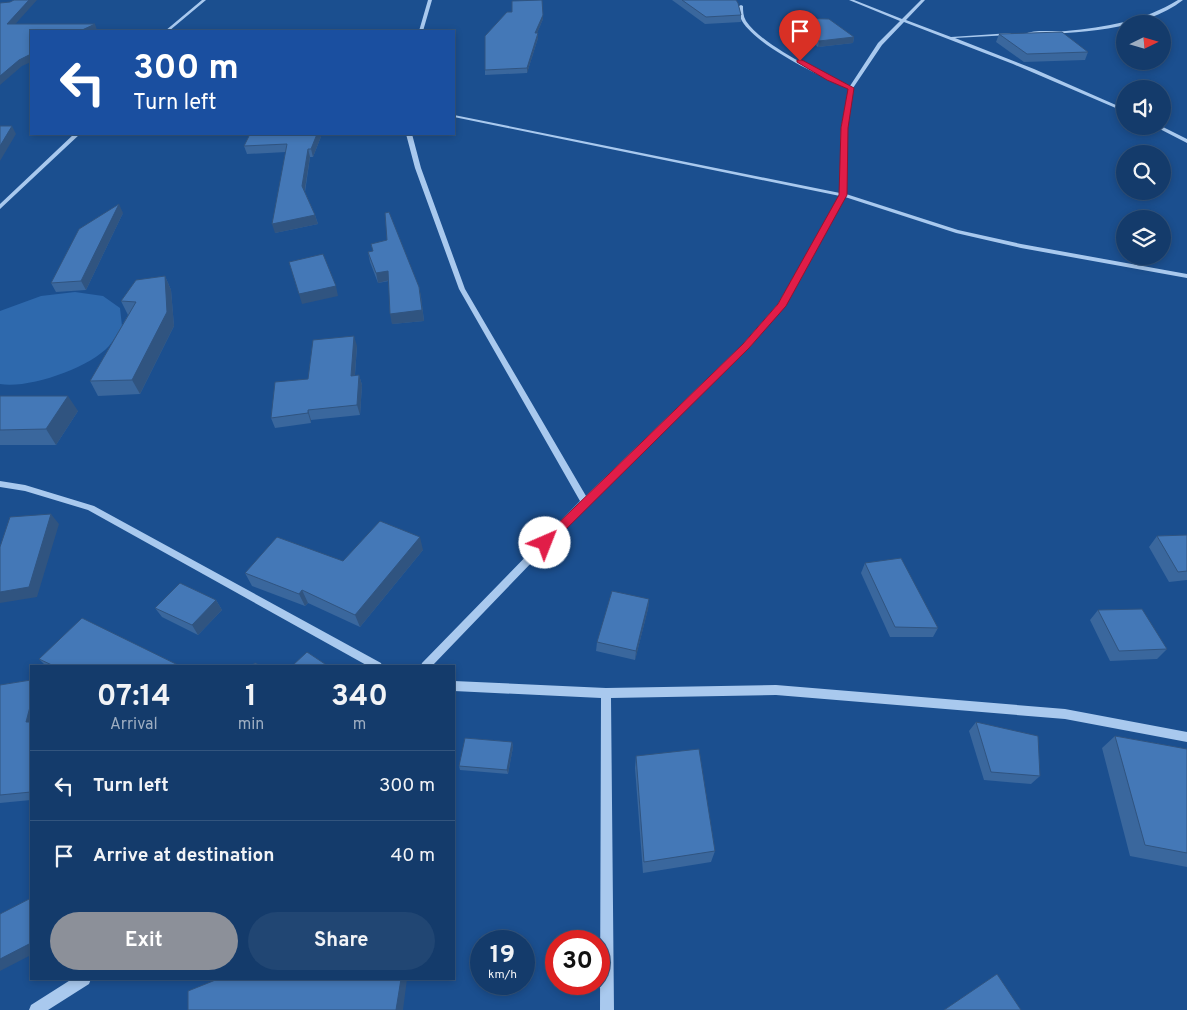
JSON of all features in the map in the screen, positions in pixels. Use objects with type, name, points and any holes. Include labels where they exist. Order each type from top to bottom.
[{"type":"street","points":[[168,30],[204,0]]},
{"type":"street","points":[[421,30],[430,0]]},
{"type":"street","points":[[851,0],[903,23],[948,37],[1068,84],[1116,107]]},
{"type":"street","points":[[427,665],[584,502],[746,346],[781,306],[843,195],[844,128],[851,88],[880,44],[903,23],[923,0]]},
{"type":"street","points":[[1022,34],[1132,23],[1157,16],[1181,0]]},
{"type":"street","points":[[741,6],[744,21],[756,33],[829,79],[851,88]]},
{"type":"street","points":[[948,37],[1012,34]]},
{"type":"street","points":[[455,116],[843,195],[956,231],[1003,242],[1187,276]]},
{"type":"street","points":[[1171,133],[1187,141]]},
{"type":"street","points":[[0,207],[77,135]]},
{"type":"street","points":[[409,135],[418,168],[462,289],[584,502]]},
{"type":"street","points":[[0,484],[25,488],[91,508],[374,665]]},
{"type":"street","points":[[455,686],[606,693],[776,690],[1065,714],[1187,736]]},
{"type":"street","points":[[606,693],[607,1010]]},
{"type":"street","points":[[36,1010],[82,980]]},
{"type":"shaded area","points":[[75,292],[103,296],[120,308],[122,326],[109,346],[88,362],[58,375],[26,383],[0,384],[0,311],[41,296]]},
{"type":"building","points":[[14,0],[29,0],[7,24],[95,24],[82,30],[30,30],[30,54],[19,60],[0,76],[0,3]]},
{"type":"building","points":[[542,0],[543,15],[535,33],[538,33],[527,68],[485,70],[485,36],[507,12],[512,12],[512,1]]},
{"type":"building","points":[[682,0],[736,0],[741,15],[706,17]]},
{"type":"building","points":[[790,18],[829,19],[854,37],[819,41]]},
{"type":"building","points":[[1062,32],[1088,52],[1027,54],[999,34]]},
{"type":"building","points":[[0,126],[12,126],[0,146]]},
{"type":"building","points":[[250,135],[317,135],[311,149],[308,149],[302,186],[315,215],[272,224],[287,144],[244,146]]},
{"type":"building","points":[[119,204],[81,281],[51,283],[79,229]]},
{"type":"building","points":[[389,212],[419,287],[422,310],[390,314],[388,271],[376,273],[368,252],[373,251],[371,244],[387,240],[385,213]]},
{"type":"building","points":[[323,254],[336,286],[299,294],[289,262]]},
{"type":"building","points":[[165,276],[167,312],[132,380],[90,381],[136,302],[121,301],[136,280]]},
{"type":"building","points":[[354,336],[351,376],[359,375],[357,405],[308,410],[308,413],[271,418],[275,382],[308,379],[313,340]]},
{"type":"building","points":[[0,396],[68,396],[46,429],[0,430]]},
{"type":"building","points":[[51,514],[29,587],[0,592],[0,547],[10,517]]},
{"type":"building","points":[[380,521],[420,537],[355,615],[302,590],[299,594],[245,573],[277,537],[343,561]]},
{"type":"building","points":[[1187,535],[1187,571],[1178,572],[1157,536]]},
{"type":"building","points":[[901,558],[938,628],[895,627],[865,563]]},
{"type":"building","points":[[180,583],[216,600],[192,625],[155,608]]},
{"type":"building","points":[[612,591],[649,599],[636,651],[597,642]]},
{"type":"building","points":[[1142,609],[1167,649],[1119,651],[1098,610]]},
{"type":"building","points":[[82,618],[178,665],[52,665],[39,659]]},
{"type":"building","points":[[307,652],[326,665],[293,665]]},
{"type":"building","points":[[30,680],[30,707],[26,722],[30,722],[30,792],[0,795],[0,685]]},
{"type":"building","points":[[976,722],[1038,736],[1040,776],[991,772]]},
{"type":"building","points":[[1115,736],[1187,749],[1187,853],[1145,845]]},
{"type":"building","points":[[465,738],[512,742],[507,770],[459,766]]},
{"type":"building","points":[[699,749],[715,851],[644,862],[636,756]]},
{"type":"building","points":[[30,899],[30,944],[0,959],[0,914]]},
{"type":"building","points":[[997,974],[1021,1010],[944,1010]]},
{"type":"building","points":[[216,980],[401,980],[396,1010],[188,1010],[188,991]]},
{"type":"route","points":[[545,543],[584,502],[746,346],[781,306],[843,195],[844,128],[851,88],[829,79],[800,61]]}]
